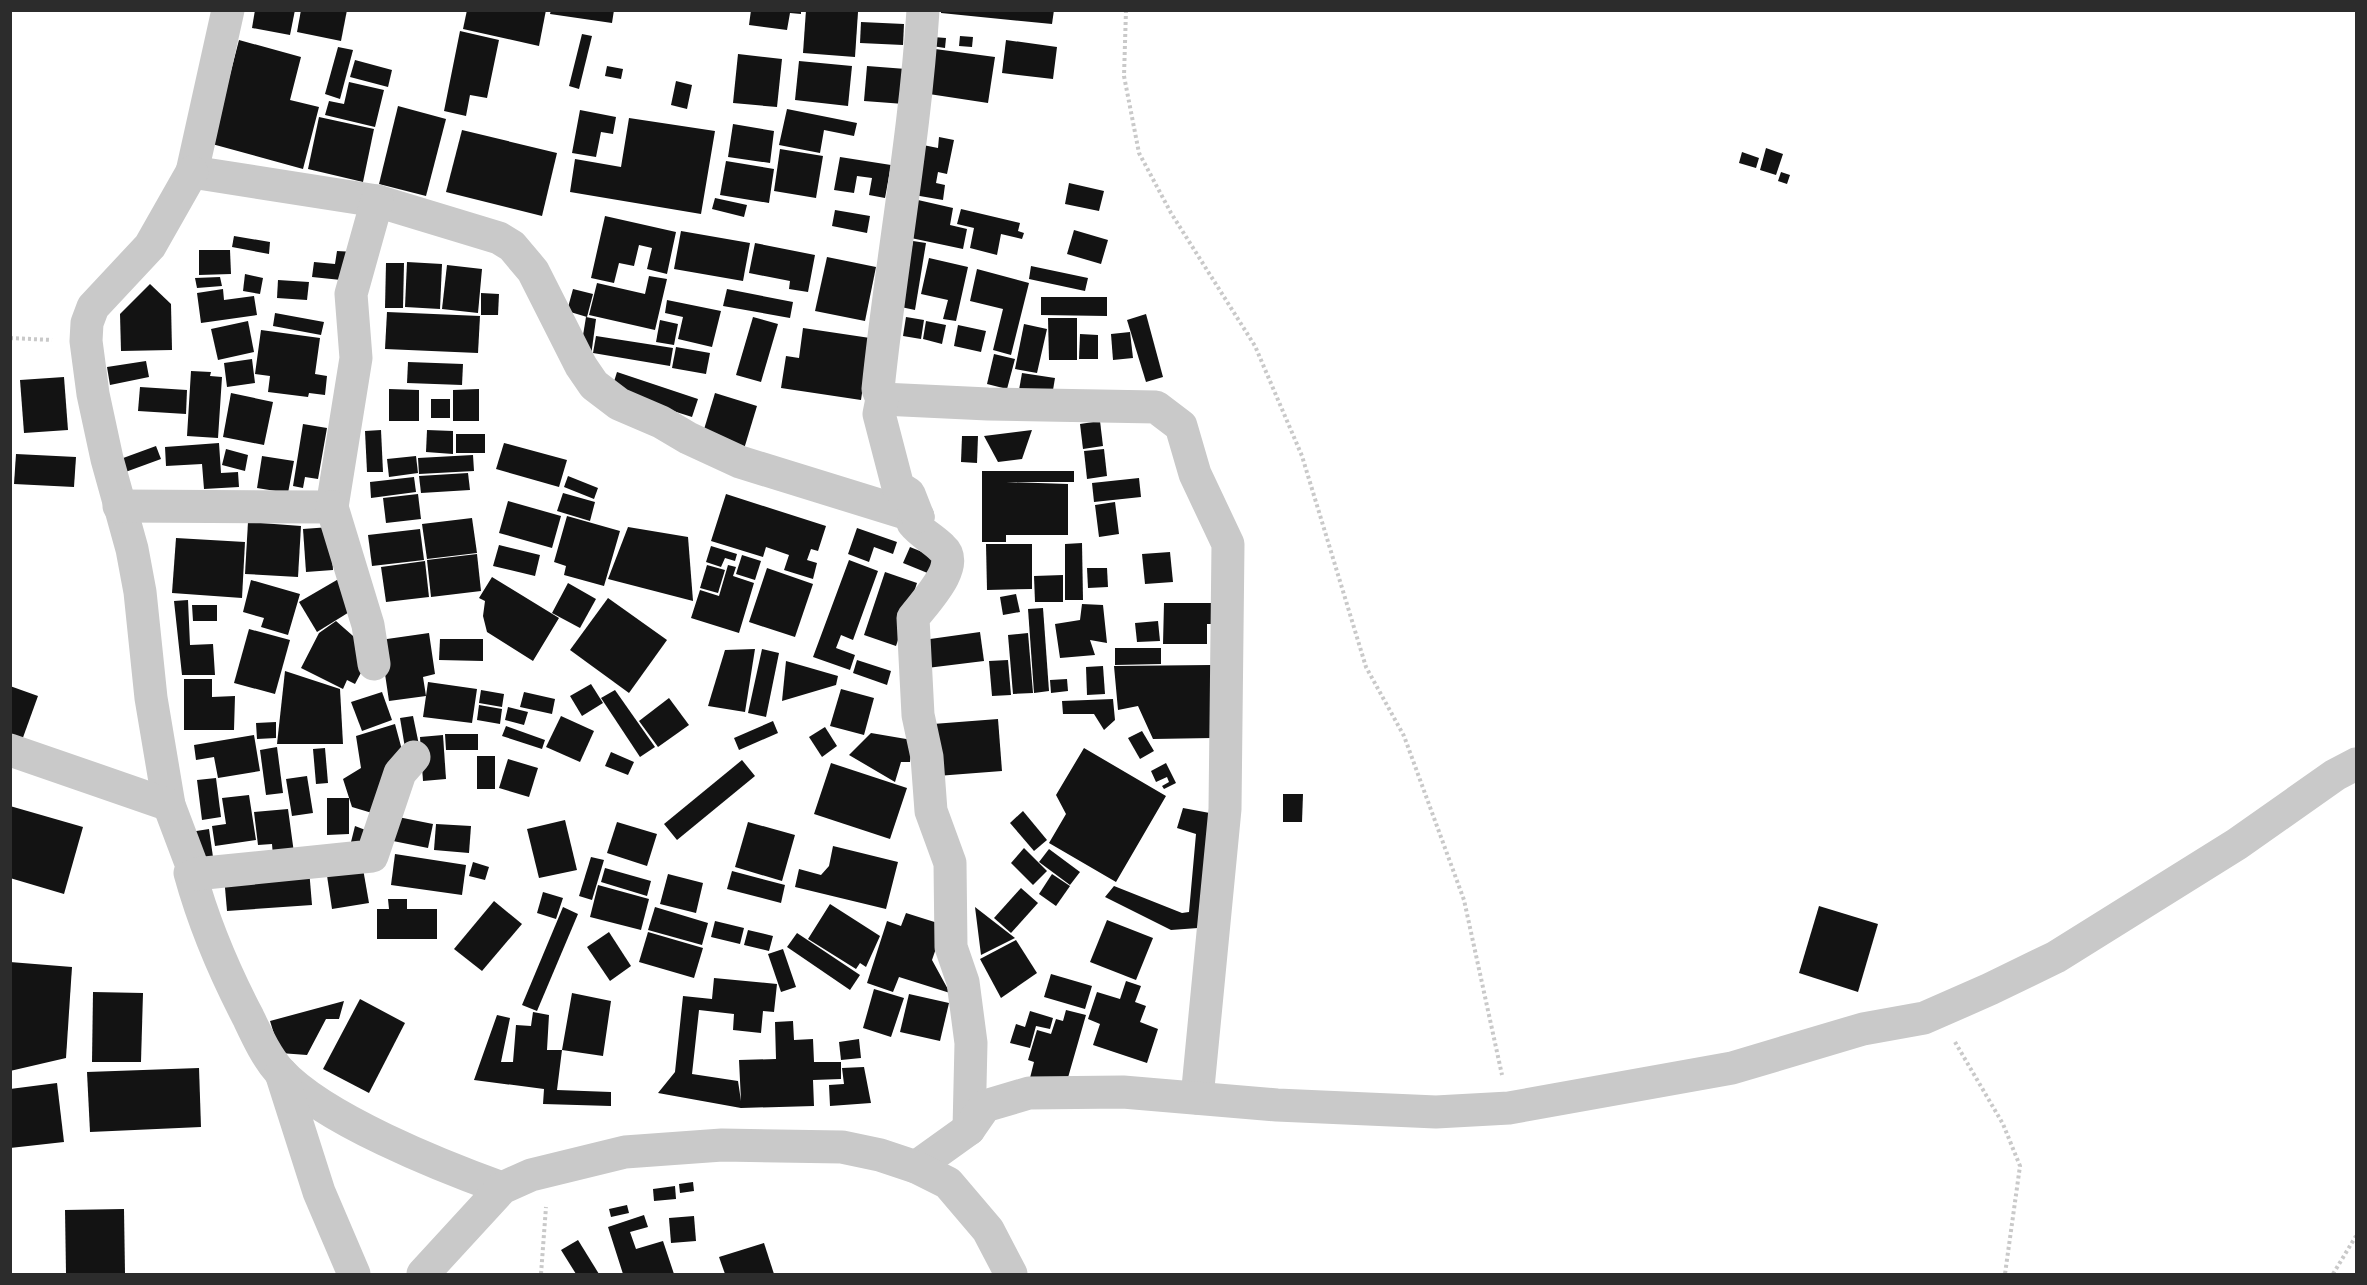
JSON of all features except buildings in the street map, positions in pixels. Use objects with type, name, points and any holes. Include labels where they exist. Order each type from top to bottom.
[{"type":"street","points":[[195,874],[169,805],[151,698],[140,592],[132,549],[119,506],[93,394],[86,341],[87,323],[93,307],[150,246],[192,172],[228,10]]},
{"type":"street","points":[[918,517],[909,494],[898,488],[879,414],[882,399],[878,389],[912,124],[923,10]]},
{"type":"street","points":[[192,172],[377,201],[486,232],[512,246],[533,271],[581,366],[594,385],[619,404],[661,422],[688,438],[740,462],[918,517]]},
{"type":"street","points":[[374,664],[368,625],[332,507],[356,358],[351,294],[377,201]]},
{"type":"street","points":[[882,399],[988,404],[1156,407],[1181,426],[1195,474],[1228,544],[1226,809],[1197,1098]]},
{"type":"street","points":[[119,506],[332,507]]},
{"type":"street","points":[[918,517],[913,524],[943,548],[947,555],[948,566],[942,581],[914,618],[918,715],[927,757],[931,811],[950,862],[951,947],[963,982],[971,1043],[969,1129]]},
{"type":"street","points":[[10,750],[169,805]]},
{"type":"street","points":[[414,757],[400,773],[372,856],[190,873],[202,918],[224,968],[261,1045],[281,1073],[302,1091],[348,1120],[454,1171],[502,1188]]},
{"type":"street","points":[[916,1167],[969,1129],[985,1106],[1029,1093],[1123,1092],[1436,1112],[1509,1108],[1732,1068],[1821,1040],[1937,1012],[2056,957],[2237,844],[2356,764]]},
{"type":"street","points":[[281,1073],[319,1192],[354,1275]]},
{"type":"street","points":[[423,1275],[502,1188],[543,1171],[625,1152],[722,1144],[842,1147],[880,1155],[916,1167],[948,1183],[988,1230],[1011,1275]]},
{"type":"path","points":[[1126,10],[1124,76],[1139,153],[1171,213],[1255,346],[1302,456],[1366,667],[1404,736],[1464,900],[1509,1108]]},
{"type":"path","points":[[1937,1012],[2004,1124],[2020,1166],[2005,1275]]},
{"type":"path","points":[[541,1275],[546,1219],[543,1171]]},
{"type":"path","points":[[2333,1275],[2356,1236]]}]
